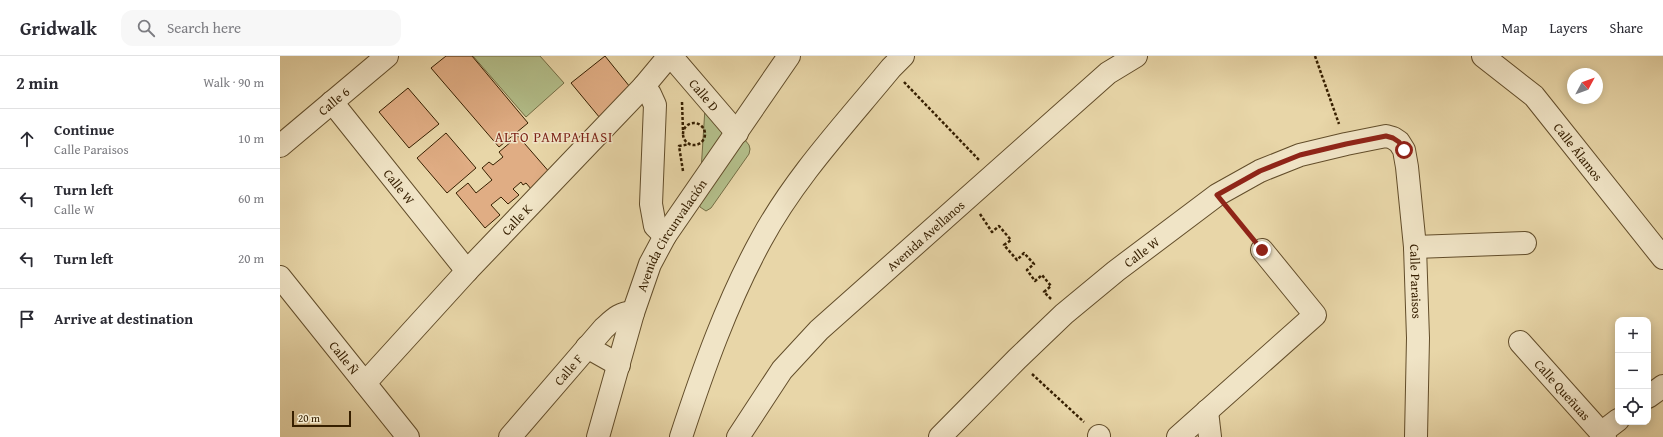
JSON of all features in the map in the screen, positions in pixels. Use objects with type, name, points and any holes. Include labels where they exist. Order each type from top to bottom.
[{"type":"street","name":"Calle 6","points":[[280,146],[387,56]]},
{"type":"street","name":"Calle K","points":[[365,383],[467,271],[644,86],[670,56]]},
{"type":"street","name":"Calle D","points":[[670,56],[737,132]]},
{"type":"street","name":"Avenida Circunvalación","points":[[598,437],[633,313],[650,264],[665,236],[789,56]]},
{"type":"street","name":"Avenida Avellanos","points":[[738,437],[782,370],[819,330],[995,176],[1108,73],[1136,56]]},
{"type":"street","name":"Calle Álamos","points":[[1484,56],[1534,96],[1663,258]]},
{"type":"street","points":[[681,437],[703,369],[733,297],[761,240],[799,180],[897,62]]},
{"type":"street","points":[[644,86],[655,105],[651,204],[656,226],[665,236]]},
{"type":"street","name":"Calle W","points":[[332,102],[467,271]]},
{"type":"street","name":"Calle W","points":[[940,437],[1064,314],[1116,271],[1217,195],[1260,171],[1300,155],[1386,136]]},
{"type":"street","name":"Calle Paraisos","points":[[1386,136],[1399,142],[1404,150],[1415,247],[1418,338],[1416,437]]},
{"type":"street","points":[[1415,247],[1525,243]]},
{"type":"street","points":[[1178,437],[1315,315],[1262,250]]},
{"type":"street","name":"Calle Ñ","points":[[280,278],[408,437]]},
{"type":"street","name":"Calle F","points":[[510,437],[612,321],[627,312],[633,313]]},
{"type":"street","name":"Calle Queñuas","points":[[1520,342],[1608,430]]},
{"type":"street","points":[[587,348],[619,365]]},
{"type":"street","points":[[1651,395],[1663,386]]},
{"type":"street","points":[[1207,411],[1210,437]]},
{"type":"path","points":[[1315,56],[1346,144]]},
{"type":"path","points":[[897,62],[995,176]]},
{"type":"path","points":[[682,99],[683,134],[684,138],[690,144]]},
{"type":"path","points":[[683,134],[686,127],[690,124],[698,125],[705,134],[702,142],[698,144],[679,146],[684,178]]},
{"type":"path","points":[[1217,195],[1262,250]]},
{"type":"path","points":[[969,198],[992,232],[999,226],[1011,240],[1004,245],[1017,260],[1024,253],[1034,264],[1027,270],[1035,281],[1042,275],[1051,286],[1044,292],[1064,314]]},
{"type":"path","points":[[1017,359],[1099,437]]},
{"type":"green space","points":[[473,56],[540,56],[564,83],[526,117]]},
{"type":"green space","points":[[718,106],[749,145],[750,149],[749,154],[711,208],[706,211],[700,207],[699,203],[705,108]]},
{"type":"building","points":[[446,56],[472,56],[528,123],[499,147],[431,68]]},
{"type":"building","points":[[605,56],[630,87],[600,118],[571,83]]},
{"type":"building","points":[[408,88],[439,124],[409,148],[379,112]]},
{"type":"building","points":[[446,133],[476,168],[447,193],[417,158]]},
{"type":"building","points":[[518,136],[551,174],[532,190],[526,183],[523,185],[521,182],[513,189],[519,195],[508,204],[501,197],[491,205],[500,215],[485,228],[456,193],[468,183],[476,193],[492,180],[482,168],[489,162],[493,165],[503,157],[499,152]]},
{"type":"district","name":"ALTO PAMPAHASI","points":[[554,137]]},
{"type":"route","points":[[1262,250],[1217,195],[1260,171],[1300,155],[1386,136],[1399,142],[1404,150]]}]
